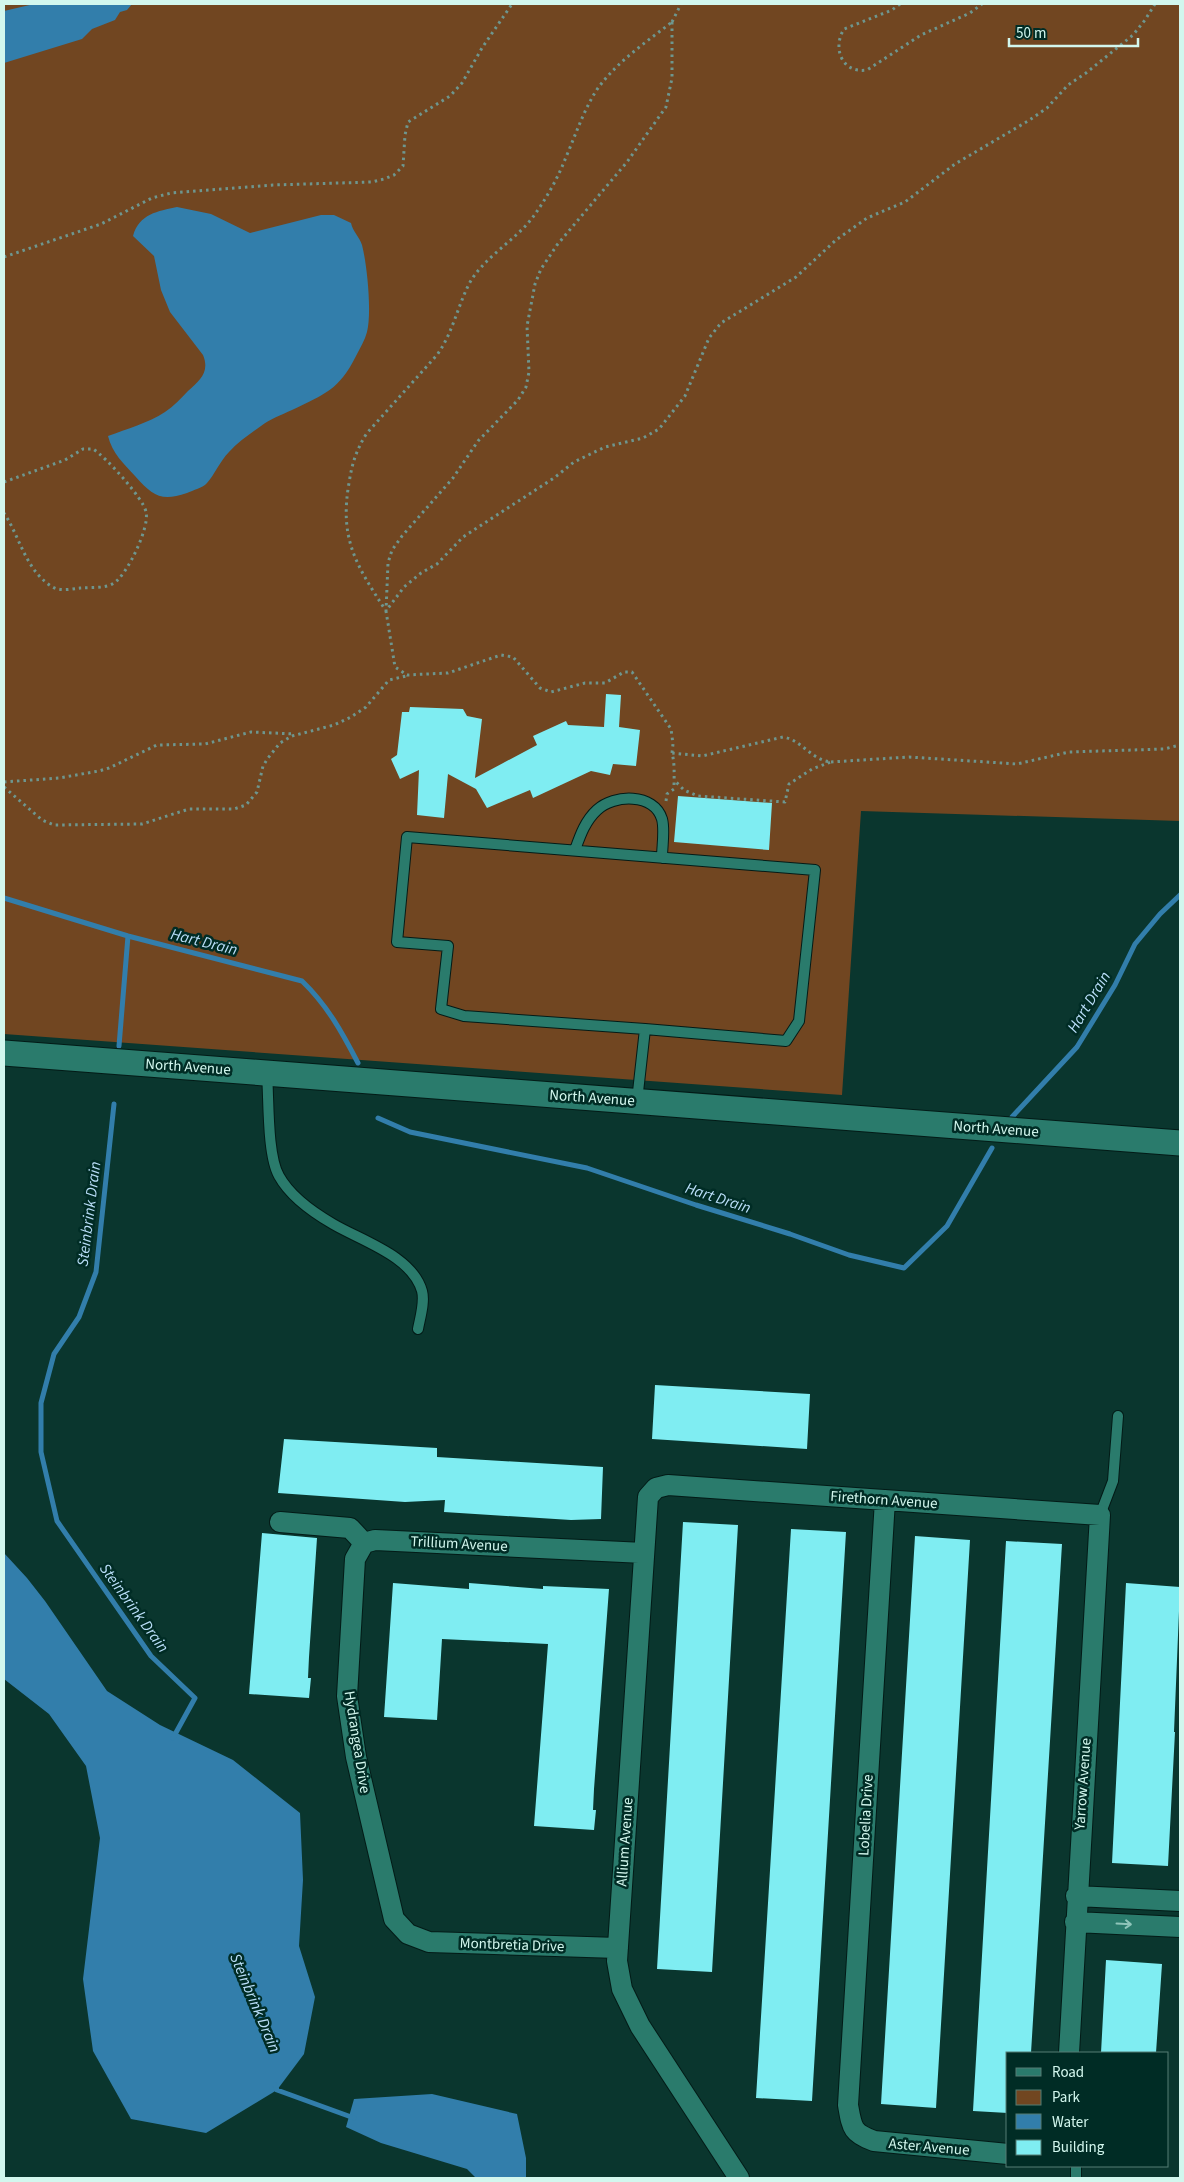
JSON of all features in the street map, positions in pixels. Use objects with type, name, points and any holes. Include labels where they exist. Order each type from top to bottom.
[{"type":"street","name":"North Avenue","points":[[4,1053],[1180,1143]]},
{"type":"street","name":"Firethorn Avenue","points":[[668,1485],[1100,1515]]},
{"type":"street","name":"Allium Avenue","points":[[668,1485],[656,1488],[648,1497],[617,1960],[622,1988],[640,2026],[739,2178]]},
{"type":"street","name":"Lobelia Drive","points":[[854,2130],[848,2105],[885,1500]]},
{"type":"street","name":"Yarrow Avenue","points":[[1069,2052],[1076,1896],[1100,1515]]},
{"type":"street","points":[[280,1522],[350,1528],[364,1543]]},
{"type":"street","name":"Trillium Avenue","points":[[364,1543],[375,1540],[644,1553]]},
{"type":"street","name":"Hydrangea Drive","points":[[364,1543],[355,1559],[347,1696],[356,1757],[394,1918],[408,1934]]},
{"type":"street","points":[[1076,1896],[1180,1901]]},
{"type":"street","points":[[1076,1922],[1180,1927]]},
{"type":"street","name":"Montbretia Drive","points":[[408,1934],[429,1942],[618,1948]]},
{"type":"street","name":"Aster Avenue","points":[[854,2130],[860,2136],[888,2144],[1006,2154]]},
{"type":"lane","points":[[575,850],[588,822],[596,811],[606,803],[628,800],[645,801],[659,811],[663,821],[662,858]]},
{"type":"lane","points":[[407,836],[662,858],[815,870],[799,1021],[786,1041],[464,1016],[441,1009],[448,946],[397,942],[407,836]]},
{"type":"lane","points":[[637,1102],[645,1029]]},
{"type":"lane","points":[[267,1074],[273,1160],[279,1176],[301,1201],[332,1224],[394,1255],[417,1279],[423,1293],[418,1329]]},
{"type":"lane","points":[[1100,1515],[1112,1482],[1118,1416]]},
{"type":"path","points":[[4,257],[101,224],[152,198],[171,193],[297,183],[372,182],[389,177],[402,166],[408,122],[450,96],[462,83],[482,48],[512,4]]},
{"type":"path","points":[[386,611],[357,562],[346,529],[348,490],[354,457],[359,445],[367,433],[445,344],[468,286],[475,276],[521,231],[538,208],[559,174],[576,129],[596,92],[612,70],[672,22],[682,4]]},
{"type":"path","points":[[900,4],[892,10],[844,29],[839,40],[839,50],[849,68],[858,71],[867,70],[920,36],[970,13],[982,4]]},
{"type":"path","points":[[386,611],[404,587],[421,573],[438,564],[463,537],[559,474],[574,462],[605,447],[643,438],[659,429],[685,396],[709,338],[721,323],[796,277],[836,240],[867,218],[905,202],[955,164],[1047,108],[1068,85],[1086,73],[1133,34],[1146,20],[1155,4]]},
{"type":"path","points":[[407,676],[395,667],[386,611],[388,563],[392,550],[402,536],[450,483],[481,436],[518,400],[526,386],[529,372],[527,326],[535,284],[541,269],[557,245],[627,162],[666,107],[672,89],[672,22]]},
{"type":"path","points":[[4,482],[65,460],[82,449],[93,449],[141,499],[147,518],[127,568],[119,579],[105,586],[62,590],[51,586],[33,567],[20,548],[10,522],[4,513]]},
{"type":"path","points":[[4,787],[42,820],[54,825],[142,824],[199,808],[234,809],[246,805],[254,797],[263,766],[274,750],[287,739],[298,734],[334,725],[351,717],[366,707],[389,680],[407,676],[448,672],[501,654],[513,657],[540,688],[551,692],[585,683],[605,683],[624,672],[632,672],[670,729],[673,744],[674,789],[668,794],[663,821]]},
{"type":"path","points":[[4,782],[64,778],[99,771],[109,768],[150,747],[165,744],[205,744],[251,732],[298,734]]},
{"type":"path","points":[[672,752],[702,756],[782,737],[789,738],[801,745],[817,759],[831,762],[909,757],[1017,764],[1068,752],[1164,749],[1180,746]]},
{"type":"path","points":[[674,780],[684,790],[698,796],[785,802],[789,784],[812,769],[831,762]]},
{"type":"green space","points":[[4,4],[1180,4],[1180,821],[861,811],[842,1095],[4,1034]]},
{"type":"water","points":[[34,4],[132,4],[127,10],[120,12],[115,20],[92,29],[82,39],[4,63],[4,11]]},
{"type":"water","points":[[177,207],[211,214],[250,233],[321,215],[334,215],[351,223],[361,242],[364,253],[369,313],[364,341],[350,367],[337,384],[322,395],[268,421],[244,438],[226,456],[203,486],[178,496],[164,497],[153,493],[127,467],[115,453],[108,436],[145,423],[165,412],[203,375],[205,361],[203,355],[170,312],[161,290],[154,256],[133,236],[145,218],[156,212]]},
{"type":"water","points":[[4,1553],[45,1601],[107,1691],[160,1725],[233,1760],[300,1813],[303,1880],[299,1946],[315,1997],[304,2054],[277,2090],[206,2133],[131,2119],[93,2051],[83,1979],[100,1838],[86,1766],[49,1714],[4,1679]]},
{"type":"water","points":[[432,2094],[517,2114],[526,2158],[526,2178],[476,2178],[467,2169],[381,2143],[346,2127],[354,2099]]},
{"type":"building","points":[[606,694],[621,695],[619,727],[640,730],[636,766],[613,764],[610,775],[591,771],[533,798],[530,790],[487,808],[476,789],[448,774],[444,818],[417,815],[419,770],[400,779],[391,759],[397,755],[402,712],[409,712],[410,707],[463,709],[467,716],[482,719],[475,778],[537,745],[533,736],[566,721],[568,725],[604,727]]},
{"type":"building","points":[[678,796],[772,803],[769,850],[674,842]]},
{"type":"building","points":[[655,1385],[810,1394],[807,1449],[652,1439]]},
{"type":"building","points":[[284,1439],[437,1448],[437,1457],[603,1467],[601,1519],[571,1520],[444,1512],[445,1500],[405,1502],[278,1493]]},
{"type":"building","points":[[683,1522],[738,1525],[712,1972],[657,1969]]},
{"type":"building","points":[[791,1529],[846,1532],[812,2101],[756,2098]]},
{"type":"building","points":[[262,1533],[317,1538],[309,1657],[308,1678],[311,1678],[309,1698],[249,1694]]},
{"type":"building","points":[[915,1536],[970,1540],[936,2108],[881,2104]]},
{"type":"building","points":[[1006,1541],[1062,1544],[1031,2052],[1006,2052],[1006,2113],[973,2111]]},
{"type":"building","points":[[393,1583],[469,1589],[469,1583],[543,1589],[543,1586],[609,1589],[594,1789],[593,1810],[596,1810],[594,1830],[534,1826],[548,1644],[442,1639],[437,1720],[384,1717]]},
{"type":"building","points":[[1126,1583],[1180,1587],[1168,1866],[1112,1863]]},
{"type":"building","points":[[1106,1960],[1162,1964],[1156,2052],[1101,2052]]},
{"type":"waterway","name":"Hart Drain","points":[[1012,1117],[1077,1047],[1115,985],[1135,944],[1160,914],[1180,895]]},
{"type":"waterway","name":"Hart Drain","points":[[4,898],[128,936],[302,981],[333,1019],[358,1063]]},
{"type":"waterway","name":"Steinbrink Drain","points":[[119,1046],[128,936]]},
{"type":"waterway","name":"Steinbrink Drain","points":[[114,1104],[96,1272],[79,1317],[54,1354],[41,1403],[41,1452],[57,1521],[151,1656],[195,1698],[173,1738]]},
{"type":"waterway","name":"Hart Drain","points":[[378,1118],[410,1132],[587,1168],[849,1255],[904,1268],[947,1226],[992,1148]]},
{"type":"waterway","name":"Steinbrink Drain","points":[[275,2085],[277,2090],[354,2118]]}]
